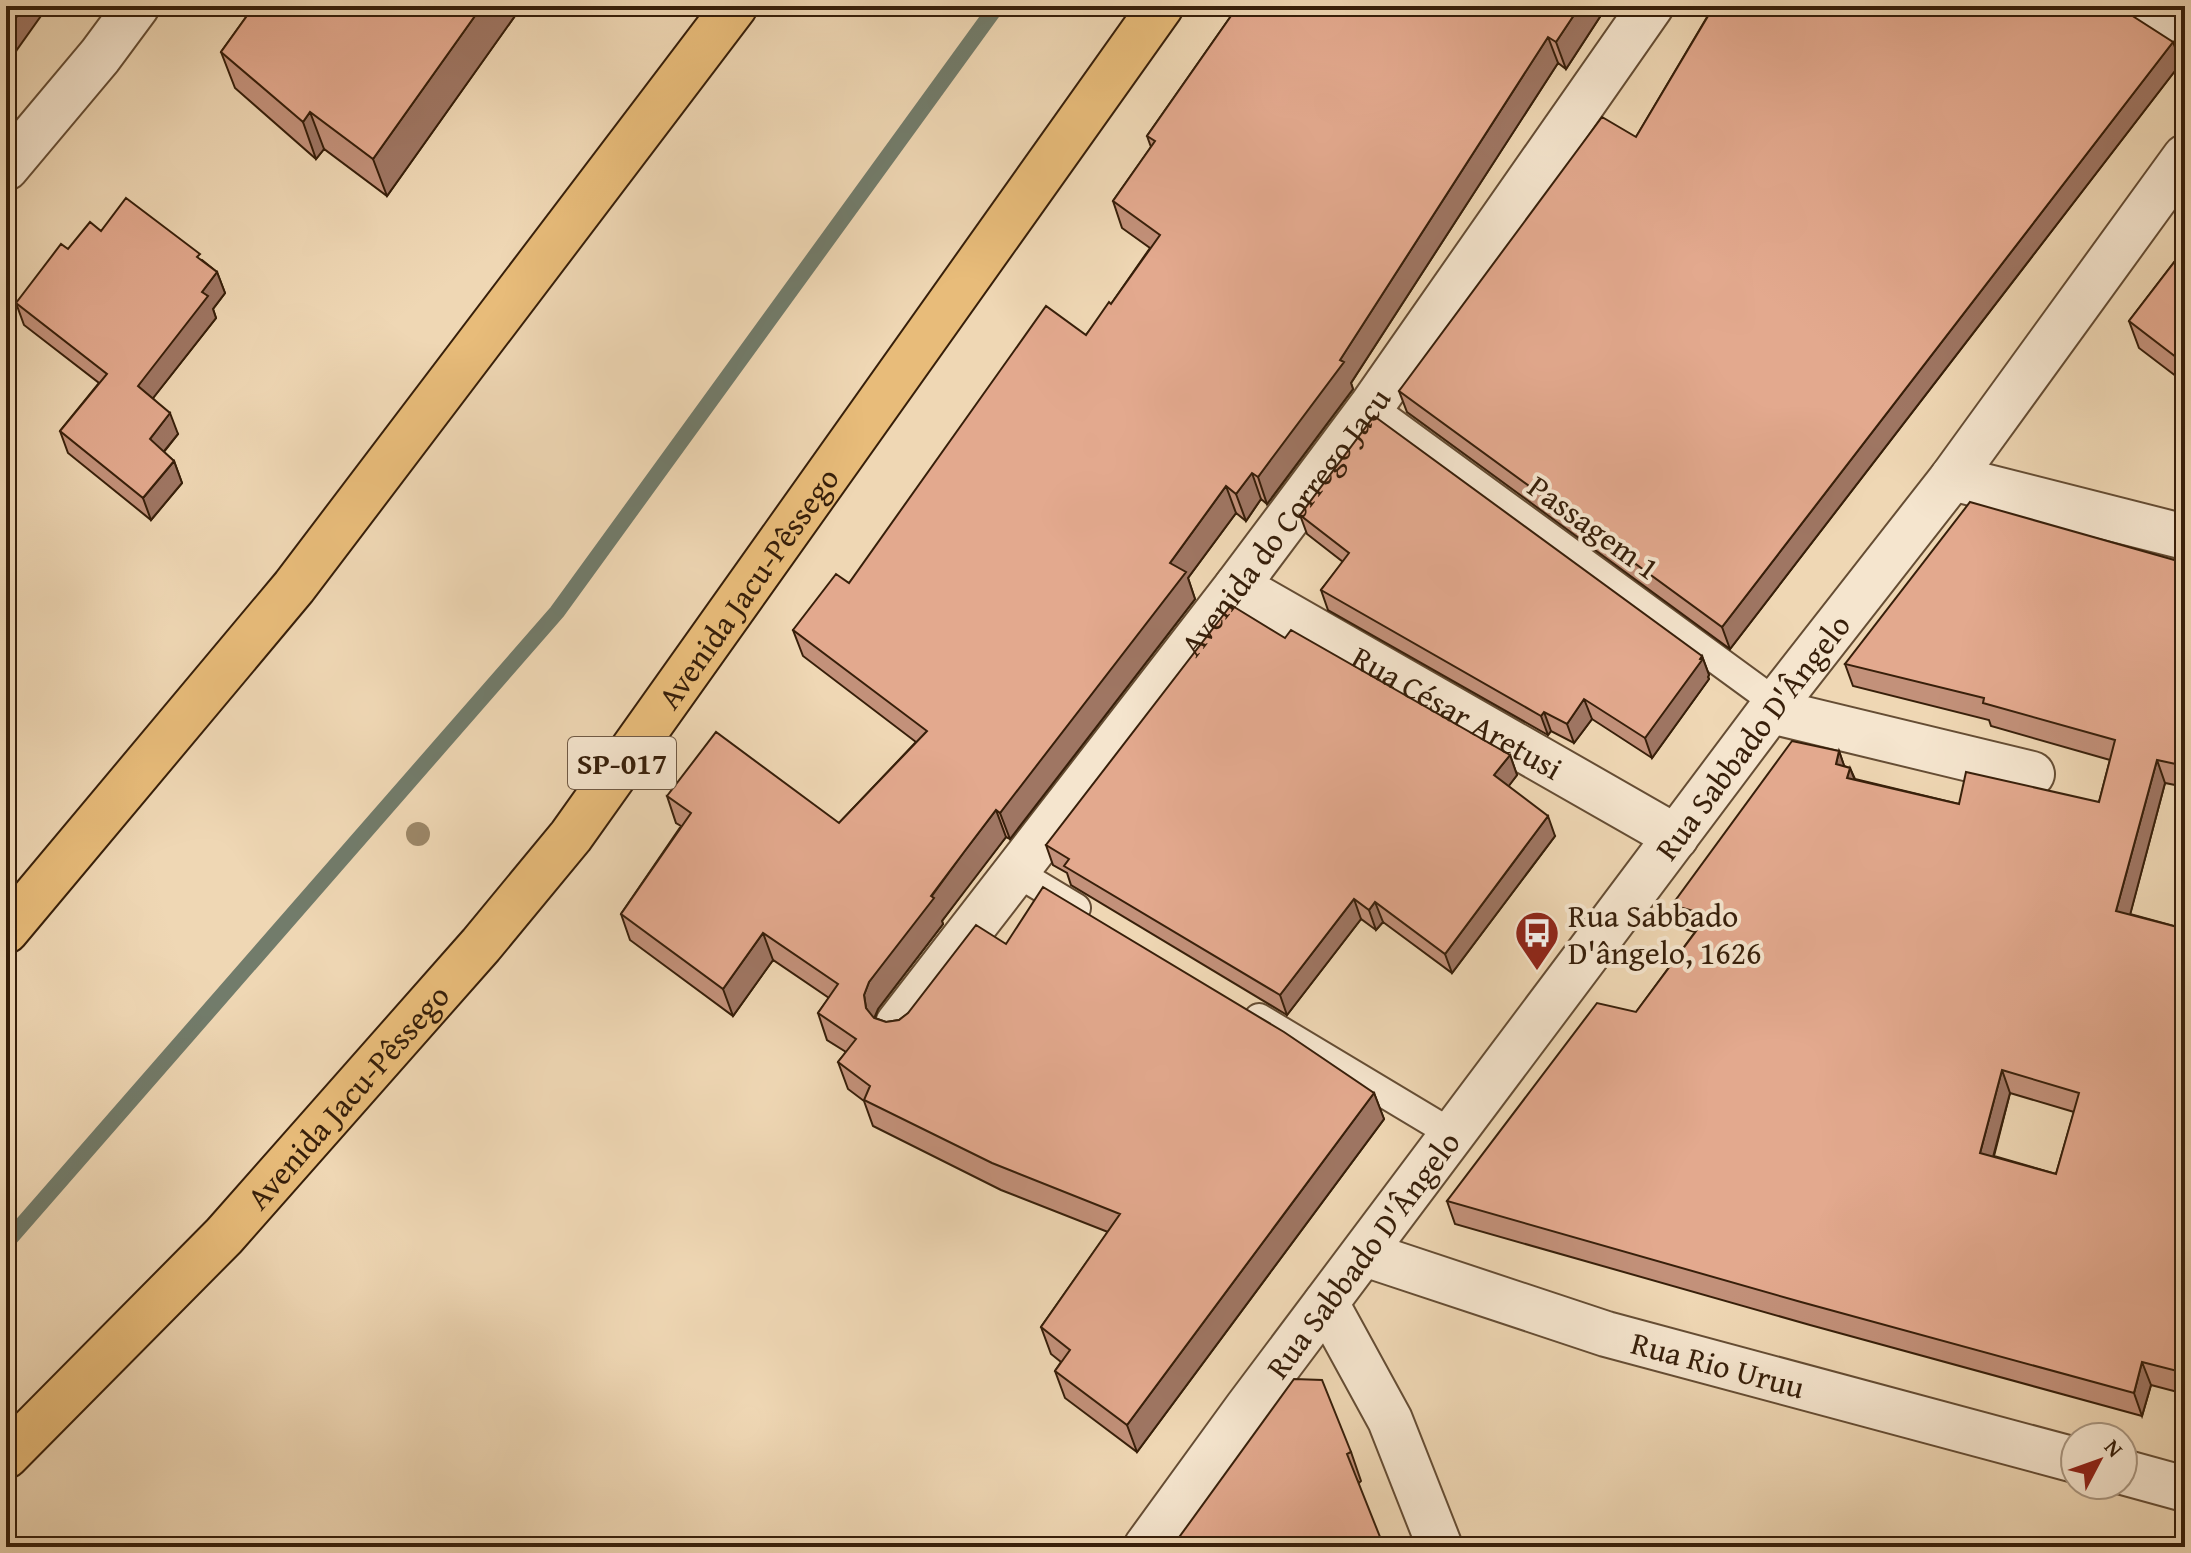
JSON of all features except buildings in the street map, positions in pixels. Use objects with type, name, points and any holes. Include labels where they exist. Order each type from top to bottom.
[{"type":"highway","points":[[6,931],[294,587],[735,6]]},
{"type":"highway","name":"Avenida Jacu-Pêssego","points":[[6,1456],[224,1236],[481,945],[571,836],[1161,6]]},
{"type":"street","points":[[6,168],[100,56],[137,6]]},
{"type":"street","name":"Avenida do Corrego Jacu","points":[[898,1024],[1237,586],[1371,407],[1651,6]]},
{"type":"street","name":"Rua Sabbado D'Ângelo","points":[[1146,1547],[1773,707],[1952,478],[2185,157]]},
{"type":"street","points":[[1952,478],[2185,537]]},
{"type":"street","name":"Rua César Aretusi","points":[[1237,586],[1676,837]]},
{"type":"street","points":[[1773,707],[2032,774]]},
{"type":"street","name":"Rua Rio Uruu","points":[[1365,1254],[1606,1334],[2059,1456]]},
{"type":"street","points":[[1326,1303],[1390,1420],[1440,1547]]},
{"type":"street","points":[[2139,1476],[2185,1489]]},
{"type":"lane","points":[[2143,6],[2185,33]]},
{"type":"lane","name":"Passagem 1","points":[[1371,407],[1773,707]]},
{"type":"lane","points":[[1016,872],[1099,921]]},
{"type":"lane","points":[[1235,1003],[1454,1135]]},
{"type":"waterway","points":[[6,1243],[557,612],[997,6]]},
{"type":"place","name":"Rua Sabbado D'ângelo, 1626","points":[[1537,972]]}]
